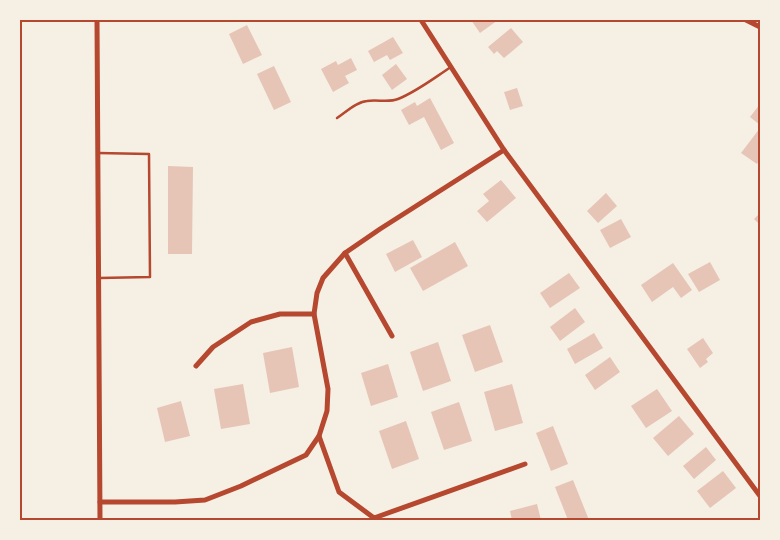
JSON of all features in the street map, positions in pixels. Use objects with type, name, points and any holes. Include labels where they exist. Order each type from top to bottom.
[{"type":"street","points":[[97,20],[100,520]]},
{"type":"street","points":[[421,20],[504,150],[760,496]]},
{"type":"street","points":[[746,20],[760,27]]},
{"type":"street","points":[[100,502],[205,500],[241,486],[306,455],[319,436],[327,411],[328,389],[314,314],[317,293],[324,278],[345,253],[504,150]]},
{"type":"street","points":[[345,253],[392,336]]},
{"type":"street","points":[[196,366],[214,347],[251,322],[280,314],[314,314]]},
{"type":"street","points":[[319,436],[339,492],[374,519],[525,464]]},
{"type":"lane","points":[[337,118],[366,101],[397,100],[451,67]]},
{"type":"lane","points":[[98,153],[149,154],[150,277],[98,278]]},
{"type":"building","points":[[471,20],[498,20],[480,33]]},
{"type":"building","points":[[247,25],[262,55],[243,64],[229,34]]},
{"type":"building","points":[[511,28],[523,42],[504,58],[497,51],[494,54],[488,47]]},
{"type":"building","points":[[393,37],[403,53],[390,60],[387,55],[374,62],[368,51]]},
{"type":"building","points":[[351,58],[357,70],[345,76],[349,83],[333,92],[321,69],[336,61],[338,65]]},
{"type":"building","points":[[396,64],[407,79],[392,90],[382,75]]},
{"type":"building","points":[[274,66],[291,102],[274,110],[257,74]]},
{"type":"building","points":[[517,88],[523,106],[510,110],[504,92]]},
{"type":"building","points":[[430,98],[454,143],[441,150],[424,117],[409,125],[401,110],[415,102],[417,106]]},
{"type":"building","points":[[760,104],[760,125],[750,117]]},
{"type":"building","points":[[760,128],[760,160],[757,164],[741,153]]},
{"type":"building","points":[[168,166],[193,167],[192,254],[168,254]]},
{"type":"building","points":[[501,180],[516,198],[487,222],[477,211],[489,201],[483,194]]},
{"type":"building","points":[[606,193],[617,206],[598,223],[587,211]]},
{"type":"building","points":[[760,213],[760,225],[754,219]]},
{"type":"building","points":[[621,219],[631,237],[610,248],[600,230]]},
{"type":"building","points":[[413,240],[422,257],[395,272],[386,254]]},
{"type":"building","points":[[455,242],[468,266],[423,291],[410,268]]},
{"type":"building","points":[[710,262],[720,280],[699,292],[688,274]]},
{"type":"building","points":[[673,263],[692,290],[681,298],[673,287],[652,302],[641,285]]},
{"type":"building","points":[[569,273],[580,288],[550,308],[540,293]]},
{"type":"building","points":[[575,308],[585,322],[560,341],[550,327]]},
{"type":"building","points":[[490,325],[503,362],[475,372],[462,335]]},
{"type":"building","points":[[594,333],[603,348],[575,364],[567,349]]},
{"type":"building","points":[[703,338],[713,353],[706,359],[708,362],[700,368],[687,349]]},
{"type":"building","points":[[438,342],[451,381],[423,391],[410,352]]},
{"type":"building","points":[[292,347],[299,387],[270,393],[263,353]]},
{"type":"building","points":[[610,357],[620,372],[595,390],[585,375]]},
{"type":"building","points":[[388,364],[398,397],[371,406],[361,373]]},
{"type":"building","points":[[243,384],[250,424],[221,429],[214,389]]},
{"type":"building","points":[[512,384],[523,423],[495,431],[484,392]]},
{"type":"building","points":[[657,389],[672,411],[646,428],[631,406]]},
{"type":"building","points":[[181,401],[190,436],[165,442],[157,408]]},
{"type":"building","points":[[459,402],[472,441],[444,450],[431,412]]},
{"type":"building","points":[[679,416],[694,434],[668,456],[653,438]]},
{"type":"building","points":[[406,421],[419,459],[392,469],[379,431]]},
{"type":"building","points":[[553,426],[568,464],[551,471],[536,433]]},
{"type":"building","points":[[706,447],[716,460],[694,479],[683,466]]},
{"type":"building","points":[[723,471],[736,488],[710,508],[697,491]]},
{"type":"building","points":[[573,480],[589,520],[568,520],[555,487]]},
{"type":"building","points":[[537,504],[541,520],[512,520],[510,511]]}]
